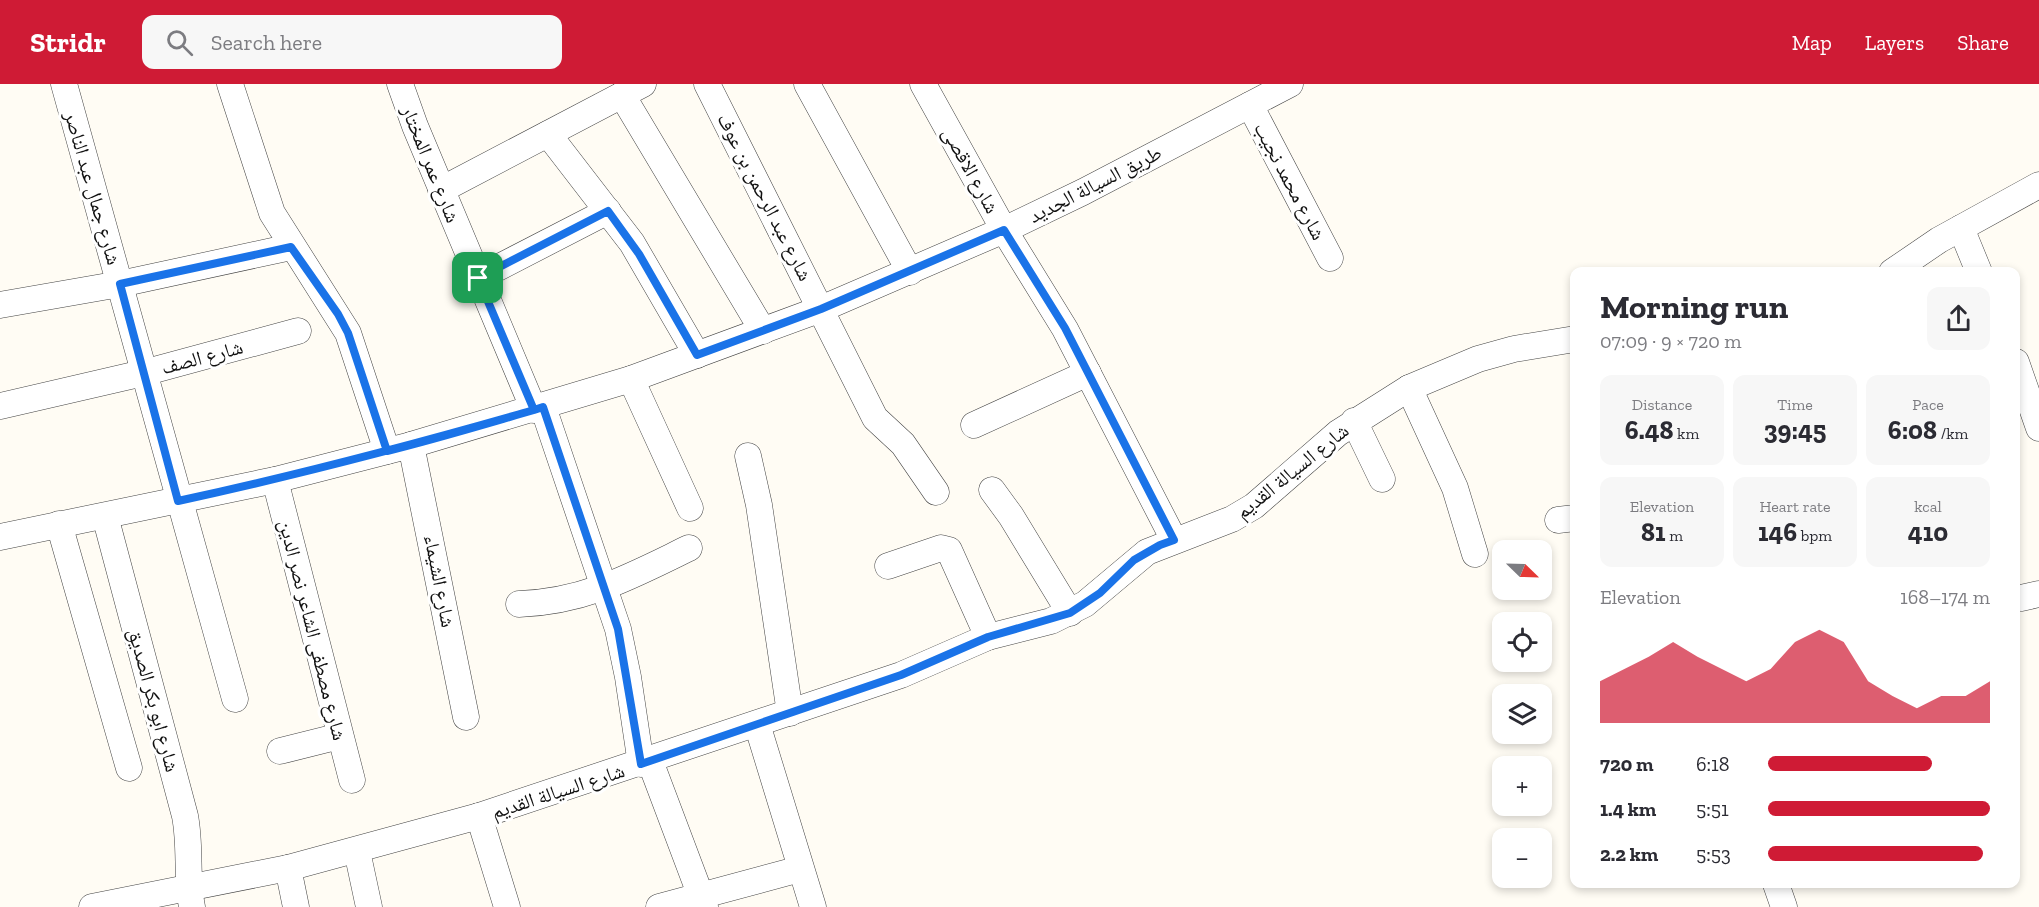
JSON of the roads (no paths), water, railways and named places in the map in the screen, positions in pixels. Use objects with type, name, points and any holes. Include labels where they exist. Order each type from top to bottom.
[{"type":"street","name":"شارع جمال عبد الناصر","points":[[64,84],[178,501],[235,699]]},
{"type":"street","name":"شارع الشيماء","points":[[230,84],[265,195],[291,247],[338,314],[399,448],[466,717]]},
{"type":"street","name":"شارع عمر المختار","points":[[400,84],[478,278],[539,409],[606,588],[625,661],[646,762],[703,902]]},
{"type":"street","name":"شارع عبد الرحمن بن عوف","points":[[707,84],[874,418],[903,444],[936,492]]},
{"type":"street","points":[[807,84],[910,272]]},
{"type":"street","name":"شارع الاقصى","points":[[923,84],[1004,230],[1052,307],[1174,540]]},
{"type":"street","name":"طريق السيالة الجديد","points":[[0,537],[275,480],[539,409],[631,379],[821,309],[1004,230],[1290,84]]},
{"type":"street","points":[[441,190],[633,90],[763,331]]},
{"type":"street","name":"شارع محمد نجيب","points":[[1250,105],[1330,258]]},
{"type":"street","points":[[548,135],[639,254],[697,355]]},
{"type":"street","points":[[1900,267],[1932,244],[2039,185]]},
{"type":"street","points":[[478,278],[608,211]]},
{"type":"street","points":[[1961,228],[1977,267]]},
{"type":"street","points":[[0,305],[120,284],[291,247]]},
{"type":"street","name":"شارع الصف","points":[[0,406],[143,373],[298,331]]},
{"type":"street","name":"شارع السيالة القديم","points":[[93,907],[190,897],[479,816],[646,762],[909,672],[988,637],[1070,613],[1100,593],[1134,560],[1160,545],[1232,519],[1254,506],[1354,421],[1409,388],[1478,359],[1570,340]]},
{"type":"street","points":[[974,425],[1088,373]]},
{"type":"street","points":[[2020,373],[2039,428]]},
{"type":"street","points":[[631,379],[690,508]]},
{"type":"street","points":[[1409,388],[1455,488],[1475,554]]},
{"type":"street","points":[[1354,421],[1382,479]]},
{"type":"street","points":[[748,456],[759,505],[790,713]]},
{"type":"street","name":"شارع مصطفى الشاعر نصر الدين","points":[[275,480],[351,780]]},
{"type":"street","points":[[992,490],[1011,516],[1070,613]]},
{"type":"street","name":"شارع ابو بكر الصديق","points":[[105,516],[185,816],[190,854],[190,897]]},
{"type":"street","points":[[59,524],[129,768]]},
{"type":"street","points":[[519,604],[554,602],[606,588],[689,548]]},
{"type":"street","points":[[888,566],[941,548],[949,550],[988,637]]},
{"type":"street","points":[[757,724],[813,907]]},
{"type":"street","points":[[280,751],[340,736]]},
{"type":"street","points":[[479,816],[507,907]]},
{"type":"street","points":[[357,851],[369,907]]},
{"type":"street","points":[[288,868],[296,907]]},
{"type":"street","points":[[659,907],[703,902],[800,870]]},
{"type":"street","points":[[1777,888],[1784,907]]}]
